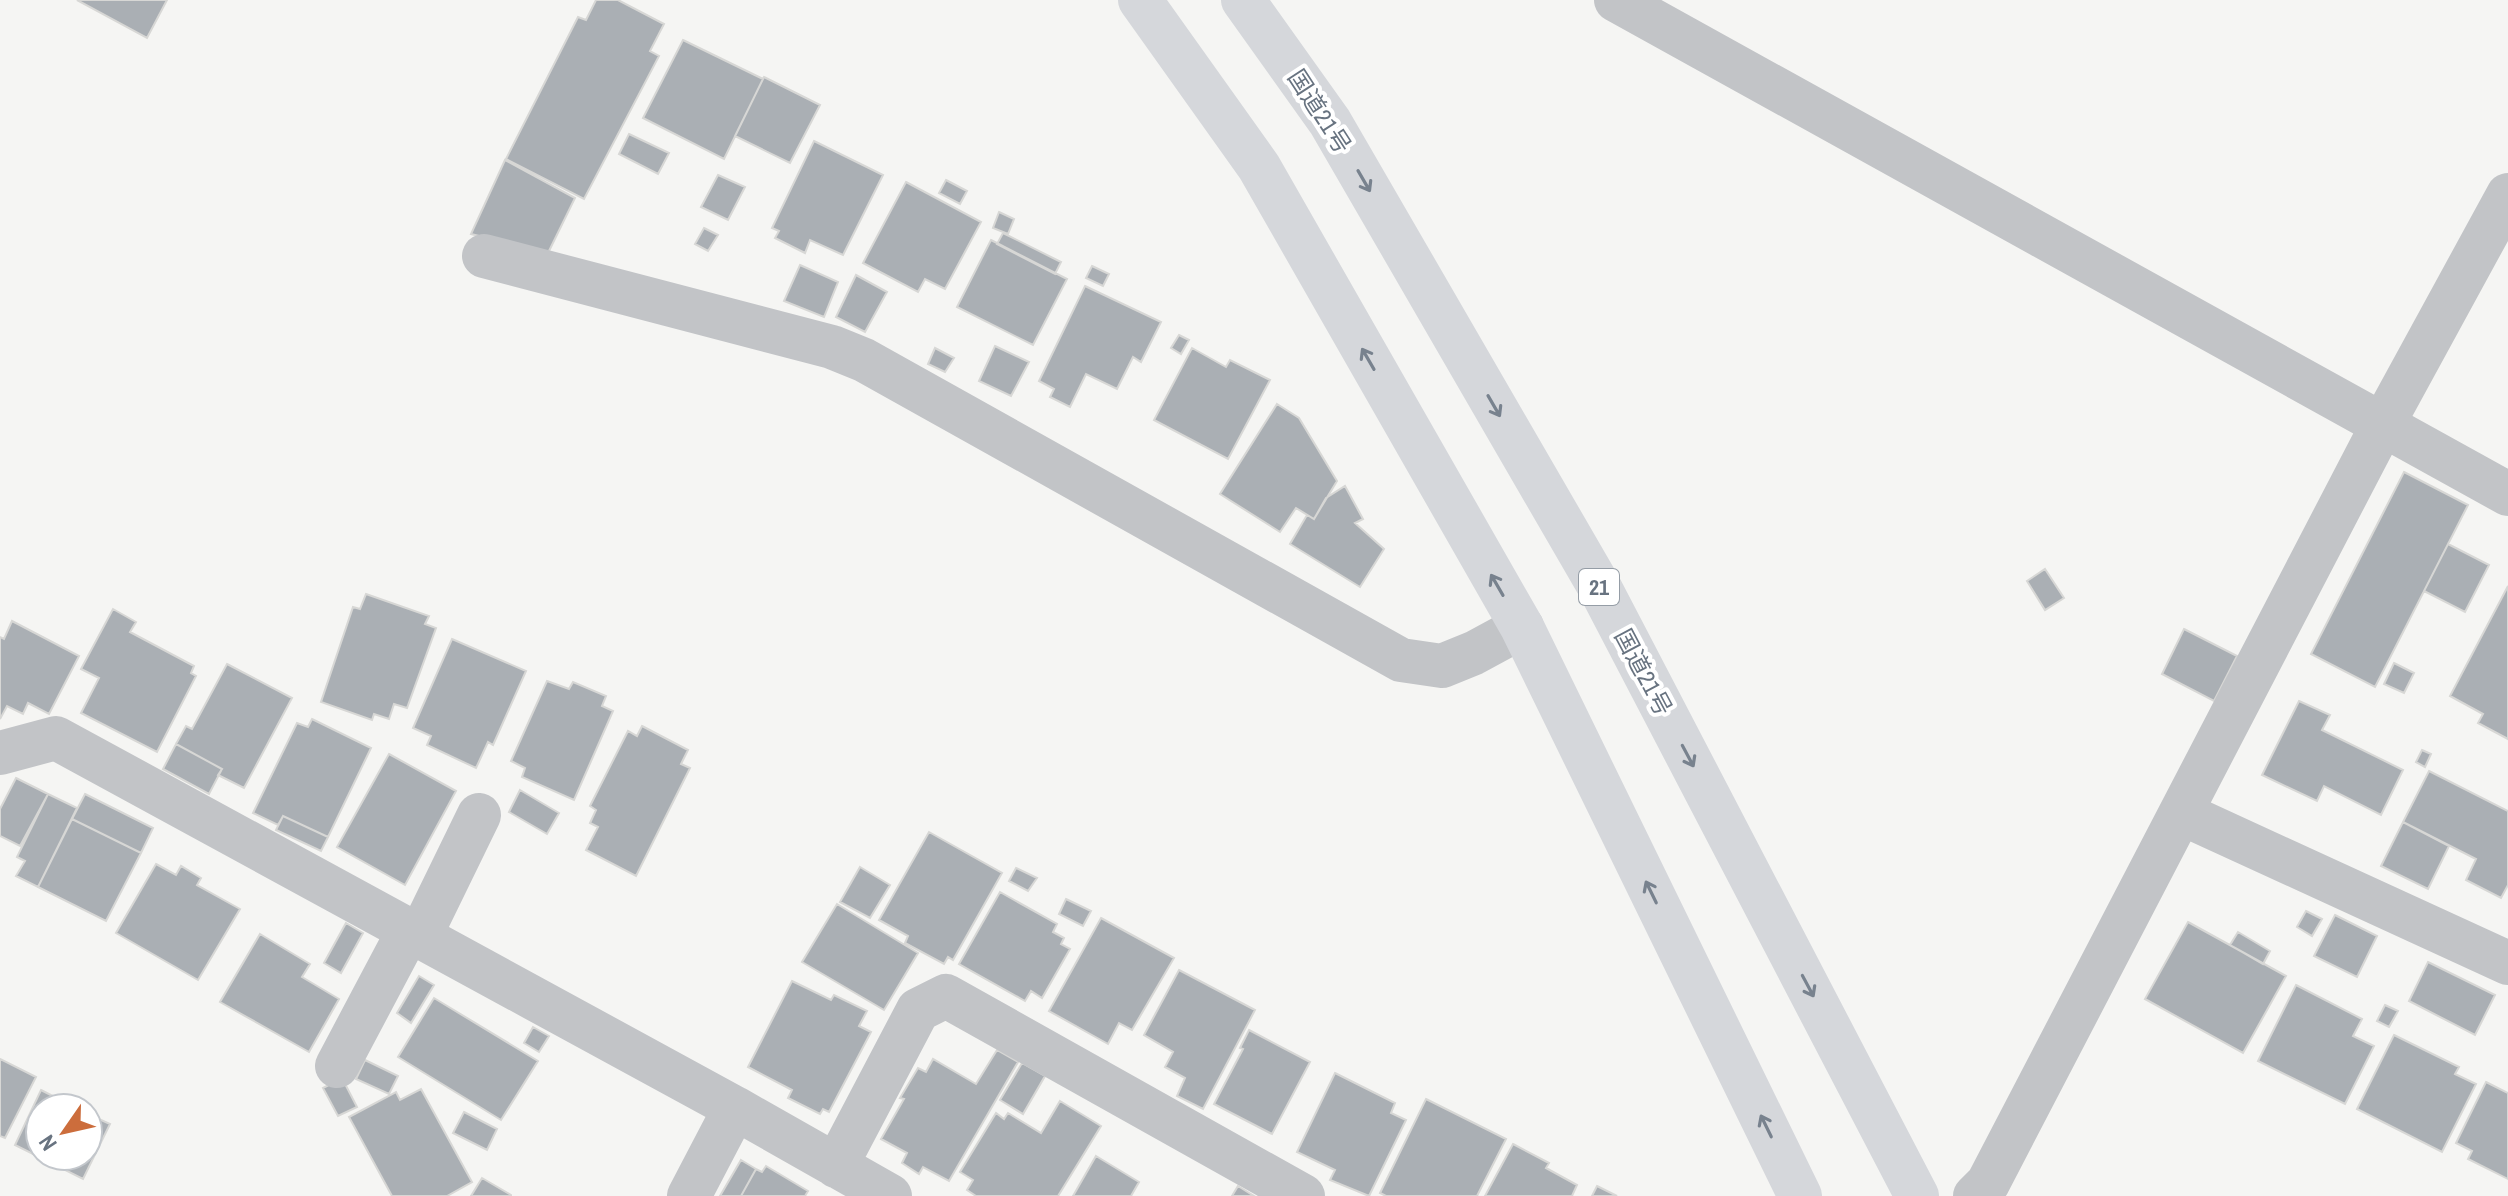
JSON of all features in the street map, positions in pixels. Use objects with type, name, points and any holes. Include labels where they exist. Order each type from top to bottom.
[{"type":"highway","points":[[1140,0],[1259,167],[1522,627],[1800,1196]]},
{"type":"highway","name":"国道21号","points":[[1243,0],[1330,122],[1600,588],[1917,1196]]},
{"type":"street","points":[[1616,0],[2508,494]]},
{"type":"street","points":[[1975,1196],[1988,1183],[2383,424],[2508,195]]},
{"type":"street","points":[[484,256],[832,347],[864,360],[1401,660],[1442,666],[1522,627]]},
{"type":"street","points":[[0,753],[56,738],[735,1108],[890,1196]]},
{"type":"street","points":[[2181,813],[2508,963]]},
{"type":"street","points":[[337,1066],[479,815]]},
{"type":"street","points":[[836,1166],[918,1010],[946,996],[1303,1196]]},
{"type":"street","points":[[689,1196],[735,1108]]},
{"type":"building","points":[[77,0],[167,0],[147,38]]},
{"type":"building","points":[[596,0],[618,0],[664,24],[650,51],[659,56],[584,199],[506,159],[578,17],[586,20]]},
{"type":"building","points":[[683,40],[763,79],[724,159],[643,118]]},
{"type":"building","points":[[764,77],[820,105],[790,163],[735,136]]},
{"type":"building","points":[[629,134],[669,153],[658,174],[619,154]]},
{"type":"building","points":[[814,141],[883,175],[843,255],[810,240],[805,253],[775,238],[779,231],[772,228]]},
{"type":"building","points":[[505,160],[575,198],[548,253],[471,234]]},
{"type":"building","points":[[718,175],[745,187],[728,220],[701,207]]},
{"type":"building","points":[[946,180],[967,191],[960,204],[939,193]]},
{"type":"building","points":[[906,182],[981,222],[945,289],[925,279],[918,292],[863,263]]},
{"type":"building","points":[[999,212],[1014,219],[1008,234],[993,228]]},
{"type":"building","points":[[704,228],[718,235],[708,251],[695,244]]},
{"type":"building","points":[[1003,233],[1061,262],[1055,274],[997,244]]},
{"type":"building","points":[[991,240],[1067,279],[1033,345],[957,307]]},
{"type":"building","points":[[800,265],[838,282],[824,317],[784,301]]},
{"type":"building","points":[[1092,266],[1109,274],[1103,286],[1086,278]]},
{"type":"building","points":[[856,275],[887,292],[865,332],[836,317]]},
{"type":"building","points":[[1085,286],[1161,322],[1141,362],[1133,357],[1117,389],[1086,374],[1070,407],[1050,397],[1054,389],[1039,381]]},
{"type":"building","points":[[1179,335],[1189,340],[1181,354],[1171,348]]},
{"type":"building","points":[[995,346],[1029,362],[1011,396],[979,381]]},
{"type":"building","points":[[935,348],[954,358],[945,372],[928,364]]},
{"type":"building","points":[[1192,348],[1226,367],[1230,360],[1270,380],[1228,459],[1154,420]]},
{"type":"building","points":[[1277,404],[1299,418],[1337,481],[1314,519],[1296,508],[1280,532],[1220,494]]},
{"type":"building","points":[[2404,472],[2468,505],[2375,687],[2311,654]]},
{"type":"building","points":[[1345,486],[1363,519],[1355,523],[1384,549],[1360,587],[1290,544],[1307,515],[1314,519],[1326,498]]},
{"type":"building","points":[[2448,544],[2489,565],[2465,612],[2424,591]]},
{"type":"building","points":[[2045,569],[2064,598],[2045,610],[2027,581]]},
{"type":"building","points":[[2508,586],[2508,739],[2478,723],[2483,714],[2450,696]]},
{"type":"building","points":[[366,594],[429,616],[425,624],[436,628],[407,708],[394,704],[389,719],[374,714],[372,720],[321,702],[353,607],[360,609]]},
{"type":"building","points":[[113,609],[136,622],[130,632],[194,666],[191,673],[196,676],[157,752],[81,713],[99,678],[81,669]]},
{"type":"building","points":[[12,621],[79,656],[49,714],[28,703],[23,714],[7,706],[0,719],[0,637],[4,639]]},
{"type":"building","points":[[2184,629],[2237,656],[2214,701],[2162,674]]},
{"type":"building","points":[[452,639],[526,671],[493,745],[488,742],[476,768],[427,745],[431,736],[413,728]]},
{"type":"building","points":[[2394,663],[2414,673],[2404,693],[2384,684]]},
{"type":"building","points":[[227,664],[292,698],[244,788],[218,775],[222,769],[176,744],[186,726],[192,729]]},
{"type":"building","points":[[547,681],[569,689],[573,682],[606,696],[602,706],[613,711],[574,800],[522,777],[525,768],[511,761]]},
{"type":"building","points":[[2299,701],[2330,715],[2322,730],[2403,770],[2381,815],[2324,786],[2317,801],[2262,775]]},
{"type":"building","points":[[312,719],[371,748],[328,837],[283,816],[278,825],[253,813],[297,723],[308,727]]},
{"type":"building","points":[[642,726],[688,750],[681,764],[690,768],[636,876],[586,850],[598,827],[590,823],[596,810],[590,806],[628,731],[637,736]]},
{"type":"building","points":[[176,744],[222,769],[209,794],[163,769]]},
{"type":"building","points":[[2422,750],[2431,754],[2425,767],[2416,762]]},
{"type":"building","points":[[389,754],[456,791],[405,885],[337,847]]},
{"type":"building","points":[[2429,771],[2508,811],[2508,885],[2501,898],[2466,880],[2476,859],[2403,822]]},
{"type":"building","points":[[16,778],[48,794],[20,846],[0,836],[0,809]]},
{"type":"building","points":[[520,790],[559,813],[547,834],[509,812]]},
{"type":"building","points":[[48,794],[77,808],[38,887],[16,876],[25,861],[17,857]]},
{"type":"building","points":[[85,794],[153,828],[141,853],[72,819]]},
{"type":"building","points":[[283,816],[328,837],[321,851],[276,830]]},
{"type":"building","points":[[72,819],[141,853],[106,921],[38,887]]},
{"type":"building","points":[[2403,822],[2449,846],[2428,889],[2381,866]]},
{"type":"building","points":[[929,832],[1002,873],[953,960],[948,957],[944,964],[905,943],[908,936],[879,920]]},
{"type":"building","points":[[156,864],[176,875],[181,866],[201,878],[197,885],[240,909],[198,980],[116,933]]},
{"type":"building","points":[[860,867],[890,885],[870,918],[840,902]]},
{"type":"building","points":[[1016,868],[1037,878],[1028,891],[1009,881]]},
{"type":"building","points":[[1000,892],[1057,924],[1053,932],[1064,938],[1061,944],[1070,949],[1042,998],[1031,991],[1025,1001],[959,964]]},
{"type":"building","points":[[1066,899],[1091,911],[1083,926],[1059,914]]},
{"type":"building","points":[[837,904],[918,953],[884,1010],[802,962]]},
{"type":"building","points":[[2306,911],[2322,919],[2312,936],[2297,927]]},
{"type":"building","points":[[2335,915],[2377,936],[2357,977],[2314,956]]},
{"type":"building","points":[[1101,918],[1174,958],[1132,1030],[1119,1023],[1108,1044],[1049,1011]]},
{"type":"building","points":[[2188,922],[2286,976],[2243,1053],[2145,999]]},
{"type":"building","points":[[346,923],[363,933],[341,973],[324,963]]},
{"type":"building","points":[[2238,932],[2270,951],[2263,964],[2230,945]]},
{"type":"building","points":[[260,934],[310,964],[302,977],[339,999],[309,1052],[220,1002]]},
{"type":"building","points":[[2428,962],[2495,995],[2475,1035],[2409,1001]]},
{"type":"building","points":[[1179,970],[1255,1010],[1203,1109],[1177,1096],[1185,1078],[1165,1067],[1173,1052],[1144,1035]]},
{"type":"building","points":[[419,976],[434,985],[411,1023],[397,1013]]},
{"type":"building","points":[[792,981],[831,1000],[834,995],[867,1011],[859,1026],[871,1032],[829,1112],[823,1109],[820,1114],[788,1098],[792,1090],[748,1067]]},
{"type":"building","points":[[2296,985],[2362,1019],[2353,1036],[2374,1046],[2345,1104],[2258,1061]]},
{"type":"building","points":[[434,998],[538,1061],[501,1120],[398,1057]]},
{"type":"building","points":[[2385,1005],[2398,1011],[2389,1027],[2377,1021]]},
{"type":"building","points":[[533,1027],[549,1036],[539,1052],[524,1043]]},
{"type":"building","points":[[1249,1030],[1310,1062],[1272,1134],[1214,1104],[1243,1049],[1240,1048]]},
{"type":"building","points":[[2394,1035],[2459,1067],[2455,1074],[2476,1084],[2442,1152],[2357,1109]]},
{"type":"building","points":[[997,1050],[1018,1062],[949,1181],[923,1167],[919,1174],[902,1163],[907,1153],[881,1139],[918,1068],[926,1072],[933,1059],[976,1084]]},
{"type":"building","points":[[0,1059],[36,1077],[28,1092],[24,1092],[24,1101],[5,1138],[0,1136]]},
{"type":"building","points":[[365,1060],[398,1076],[389,1094],[356,1079]]},
{"type":"building","points":[[1022,1063],[1045,1076],[1023,1114],[1000,1100]]},
{"type":"building","points":[[1335,1073],[1395,1103],[1391,1113],[1406,1120],[1369,1196],[1330,1180],[1335,1170],[1297,1152]]},
{"type":"building","points":[[342,1078],[357,1107],[338,1116],[323,1088]]},
{"type":"building","points":[[2486,1082],[2508,1093],[2508,1179],[2468,1159],[2472,1151],[2456,1143]]},
{"type":"building","points":[[421,1089],[472,1182],[447,1196],[392,1196],[349,1117],[396,1092],[400,1100]]},
{"type":"building","points":[[1426,1099],[1506,1139],[1477,1196],[1386,1196],[1380,1193]]},
{"type":"building","points":[[1060,1101],[1101,1126],[1058,1196],[976,1196],[967,1190],[973,1180],[960,1172],[996,1113],[1004,1119],[1008,1113],[1041,1133]]},
{"type":"building","points":[[464,1112],[497,1129],[487,1150],[453,1133]]},
{"type":"building","points":[[104,1121],[110,1124],[104,1136]]},
{"type":"building","points":[[24,1126],[24,1150],[15,1145]]},
{"type":"building","points":[[1513,1144],[1549,1163],[1546,1168],[1577,1185],[1572,1196],[1485,1196]]},
{"type":"building","points":[[1096,1156],[1139,1182],[1131,1196],[1073,1196]]},
{"type":"building","points":[[741,1160],[756,1169],[741,1196],[720,1196]]},
{"type":"building","points":[[766,1166],[808,1191],[805,1196],[741,1196],[756,1169],[762,1172]]},
{"type":"building","points":[[69,1172],[86,1172],[83,1179]]},
{"type":"building","points":[[482,1178],[511,1195],[511,1196],[471,1196]]},
{"type":"building","points":[[1238,1186],[1254,1196],[1232,1196]]},
{"type":"building","points":[[1597,1186],[1617,1196],[1592,1196]]}]
